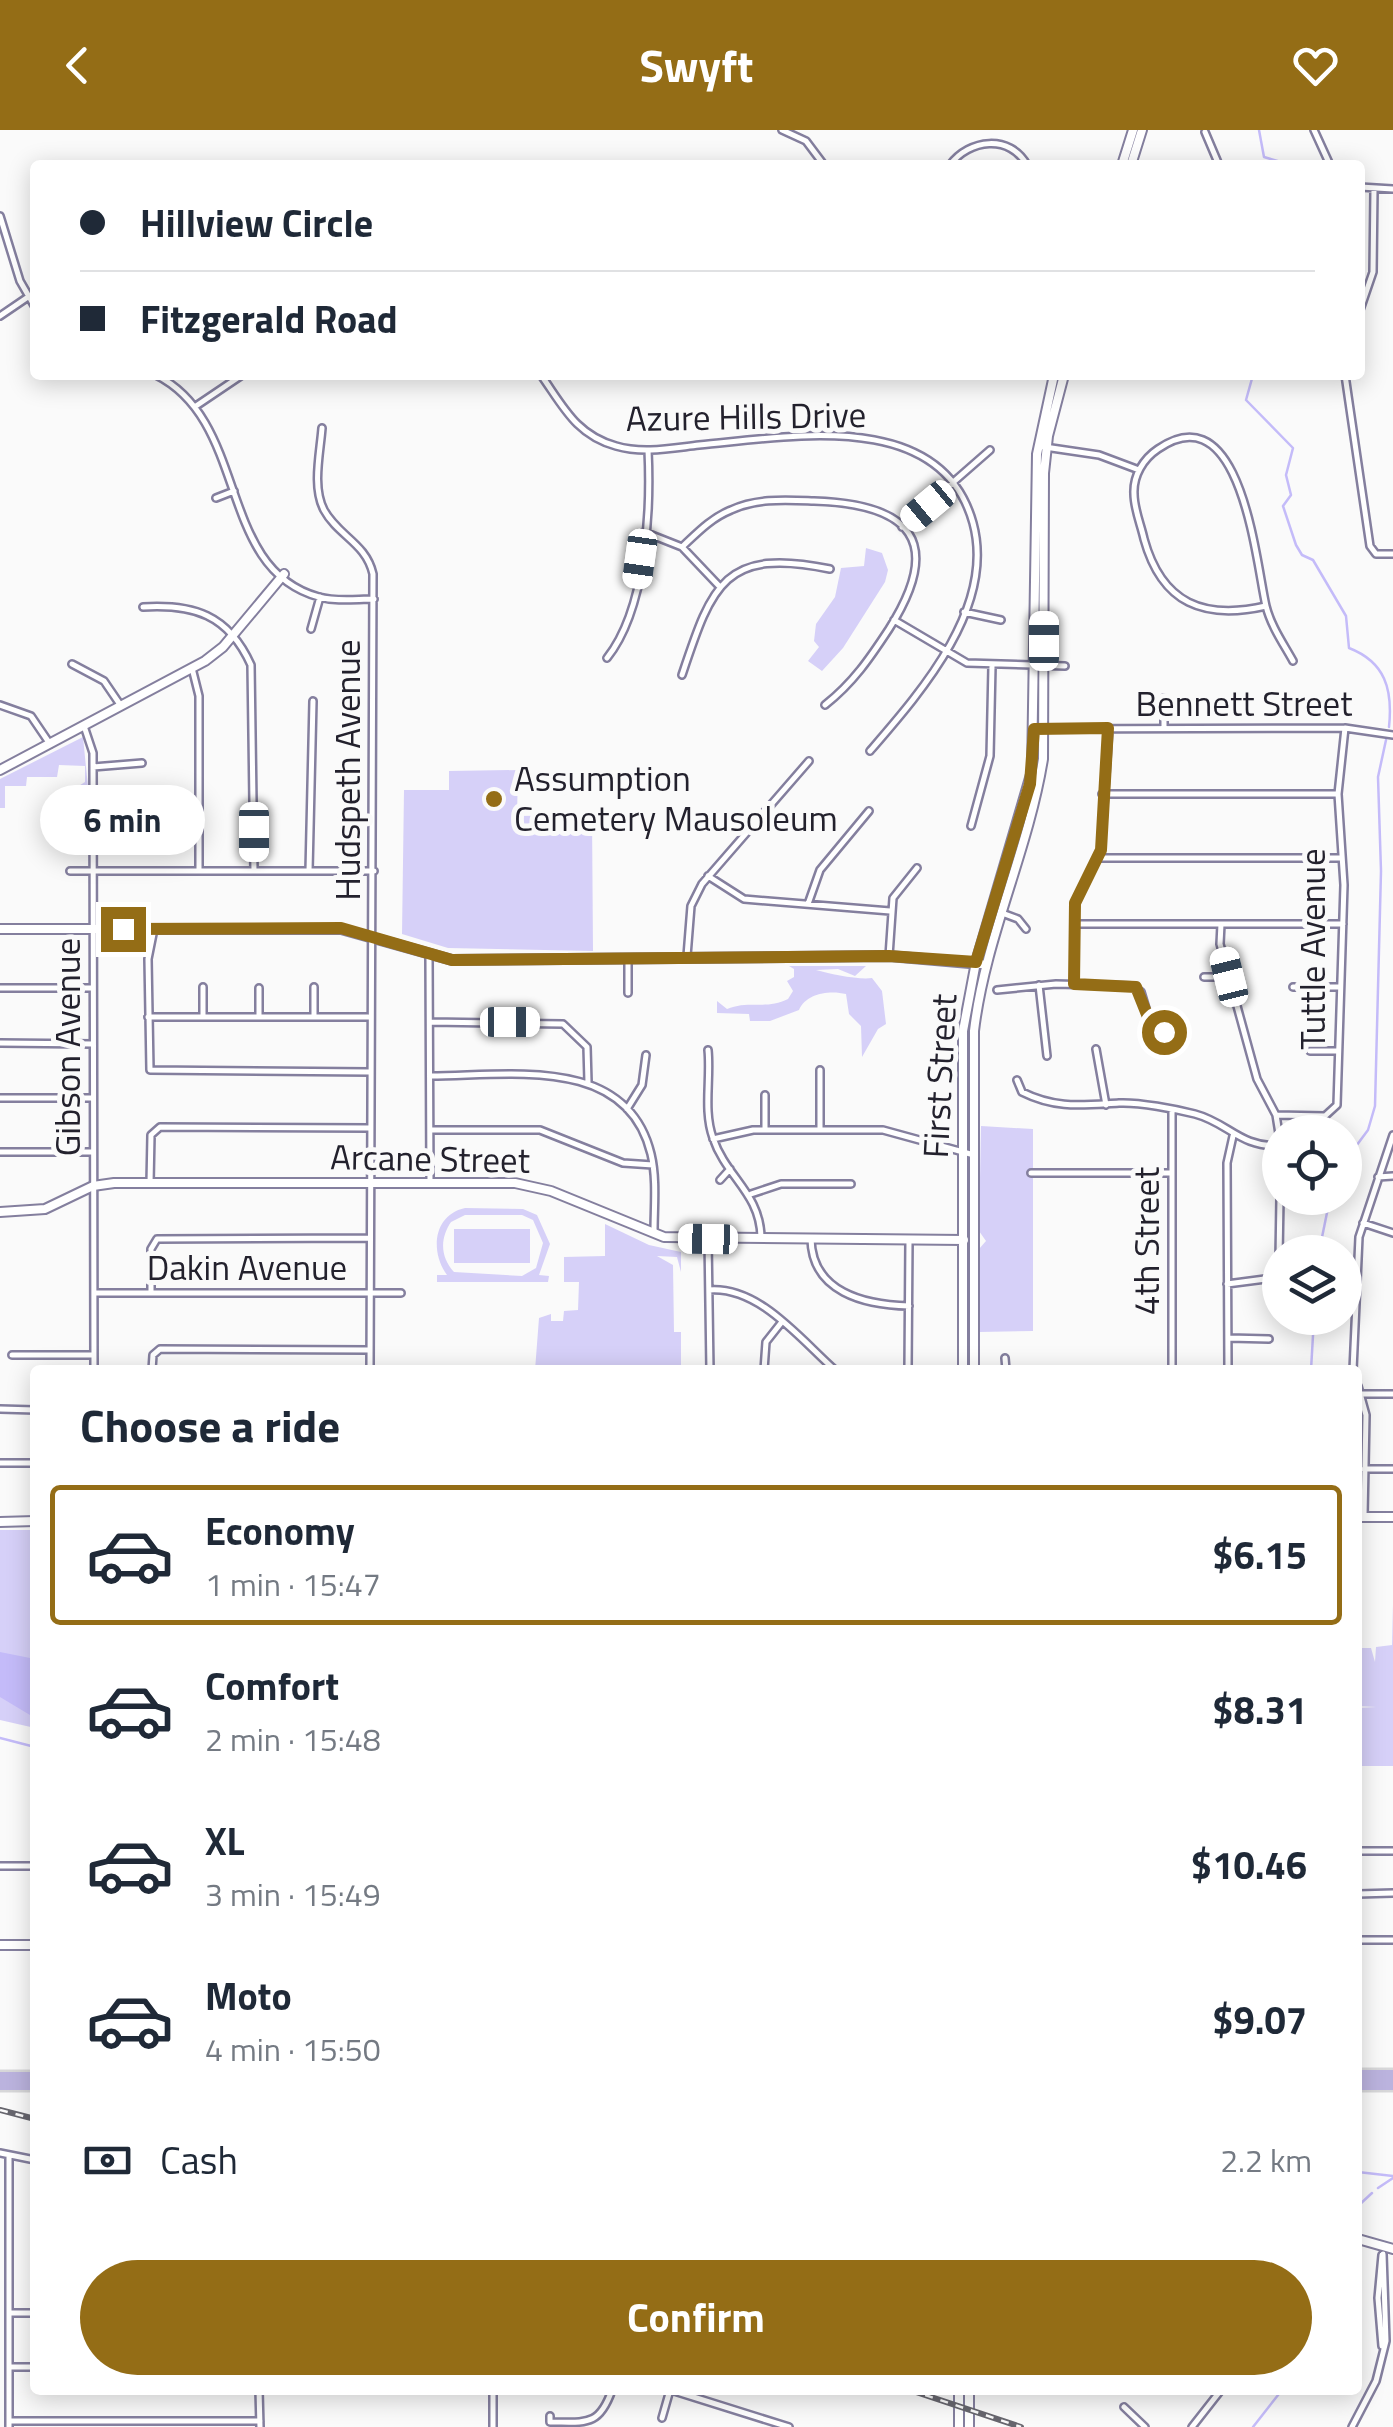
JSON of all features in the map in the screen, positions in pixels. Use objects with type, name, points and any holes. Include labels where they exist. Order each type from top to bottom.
[{"type":"main road","points":[[1124,160],[1133,130]]},
{"type":"main road","points":[[1132,160],[1142,130]]},
{"type":"main road","name":"First Street","points":[[963,1365],[974,1154],[974,1031],[981,964],[1002,913],[1038,786],[1042,447],[1053,380]]},
{"type":"main road","name":"First Street","points":[[1042,447],[1062,380]]},
{"type":"main road","points":[[0,770],[192,668],[231,637],[284,574]]},
{"type":"main road","name":"First Street","points":[[974,1365],[962,1152],[962,1032],[1030,784],[1039,729]]},
{"type":"main road","points":[[0,929],[341,928],[429,956],[889,956],[981,964]]},
{"type":"main road","name":"Arcane Street","points":[[0,1212],[45,1209],[93,1186],[150,1183],[534,1186],[654,1235],[708,1239],[968,1240]]},
{"type":"main road","points":[[1362,1517],[1393,1517]]},
{"type":"main road","points":[[0,1522],[30,1522]]},
{"type":"main road","points":[[0,1945],[30,1945]]},
{"type":"main road","points":[[1362,2076],[1393,2076]]},
{"type":"main road","points":[[0,2077],[30,2077]]},
{"type":"main road","points":[[1362,2085],[1393,2084]]},
{"type":"main road","points":[[0,2085],[30,2085]]},
{"type":"main road","points":[[1362,2241],[1386,2250]]},
{"type":"main road","points":[[959,2395],[960,2427]]},
{"type":"main road","points":[[969,2395],[969,2427]]},
{"type":"street","points":[[782,130],[806,141],[820,160]]},
{"type":"street","points":[[1314,130],[1328,160]]},
{"type":"street","points":[[1205,132],[1217,160]]},
{"type":"street","points":[[955,160],[966,149],[985,143],[1013,149],[1023,160]]},
{"type":"street","points":[[1365,188],[1393,189]]},
{"type":"street","points":[[1365,295],[1373,272],[1374,189]]},
{"type":"street","points":[[0,216],[30,299]]},
{"type":"street","points":[[0,316],[28,296]]},
{"type":"street","points":[[162,380],[196,406],[214,432],[257,548],[284,574],[320,597],[374,599]]},
{"type":"street","points":[[196,406],[235,380]]},
{"type":"street","name":"Azure Hills Drive","points":[[544,380],[565,413],[589,434],[618,447],[648,450],[767,439],[874,439],[918,453],[954,484],[970,514],[977,544],[976,577],[944,652],[909,706],[870,750]]},
{"type":"street","points":[[1346,380],[1370,546],[1376,554],[1393,554]]},
{"type":"street","name":"Hudspeth Avenue","points":[[322,428],[321,501],[331,520],[367,556],[374,599],[374,871],[368,1017],[370,1365]]},
{"type":"street","points":[[1266,606],[1216,612],[1164,584],[1151,563],[1135,504],[1139,470],[1154,451],[1178,441],[1202,442],[1222,454],[1257,541],[1266,606],[1293,661]]},
{"type":"street","points":[[1042,447],[1099,455],[1139,470]]},
{"type":"street","points":[[607,658],[631,620],[644,532],[648,450]]},
{"type":"street","points":[[902,527],[990,450]]},
{"type":"street","points":[[216,498],[234,491]]},
{"type":"street","points":[[682,548],[720,515],[765,501],[862,504],[884,511],[902,527],[914,548],[916,571],[911,593],[856,678],[825,705]]},
{"type":"street","points":[[644,532],[682,548],[720,587]]},
{"type":"street","points":[[682,675],[703,612],[720,587],[742,570],[789,560],[830,569]]},
{"type":"street","points":[[311,628],[320,597]]},
{"type":"street","points":[[142,607],[195,608],[231,637],[247,656],[253,677],[254,871]]},
{"type":"street","points":[[964,612],[1001,620]]},
{"type":"street","points":[[894,620],[967,662],[1065,666]]},
{"type":"street","points":[[72,664],[104,681],[121,706]]},
{"type":"street","points":[[970,826],[990,756],[992,666]]},
{"type":"street","points":[[192,668],[199,696],[199,871]]},
{"type":"street","points":[[1164,698],[1164,728]]},
{"type":"street","points":[[309,871],[313,701]]},
{"type":"street","points":[[0,705],[31,716],[50,744]]},
{"type":"street","name":"Gibson Avenue","points":[[84,726],[92,744],[93,767],[94,1365]]},
{"type":"street","points":[[1074,984],[1076,895],[1098,858],[1102,794],[1108,770],[1108,728]]},
{"type":"street","name":"Bennett Street","points":[[1039,729],[1345,728],[1393,735]]},
{"type":"street","name":"Tuttle Avenue","points":[[1327,1115],[1334,1112],[1338,1051],[1342,858],[1338,794],[1345,728]]},
{"type":"street","points":[[687,956],[692,906],[708,876],[809,761]]},
{"type":"street","points":[[93,767],[142,763]]},
{"type":"street","points":[[1102,794],[1338,794]]},
{"type":"street","points":[[808,904],[820,870],[869,811]]},
{"type":"street","points":[[151,816],[199,816]]},
{"type":"street","points":[[1098,858],[1342,858]]},
{"type":"street","points":[[889,956],[890,912],[899,886],[916,868]]},
{"type":"street","points":[[70,871],[374,871]]},
{"type":"street","points":[[708,876],[738,897],[890,912]]},
{"type":"street","points":[[1002,913],[1018,919],[1026,929]]},
{"type":"street","points":[[1074,924],[1342,924]]},
{"type":"street","points":[[1221,924],[1229,977],[1257,1079],[1276,1115]]},
{"type":"street","points":[[154,929],[148,1017],[150,1070],[370,1072]]},
{"type":"street","points":[[429,956],[430,1184]]},
{"type":"street","points":[[628,958],[628,993]]},
{"type":"street","points":[[1204,977],[1229,977]]},
{"type":"street","points":[[997,990],[1074,984],[1136,987],[1150,1022],[1172,1034]]},
{"type":"street","points":[[1039,985],[1047,1056]]},
{"type":"street","points":[[204,987],[204,1017]]},
{"type":"street","points":[[314,987],[314,1017]]},
{"type":"street","points":[[1293,987],[1340,987]]},
{"type":"street","points":[[0,988],[93,988]]},
{"type":"street","points":[[259,988],[259,1017]]},
{"type":"street","points":[[148,1017],[368,1017]]},
{"type":"street","points":[[430,1022],[563,1024],[578,1034],[587,1048],[588,1082]]},
{"type":"street","points":[[0,1043],[93,1044]]},
{"type":"street","points":[[708,1050],[713,1139],[730,1170],[752,1194],[760,1214],[761,1239]]},
{"type":"street","points":[[1096,1050],[1106,1105]]},
{"type":"street","points":[[1310,1051],[1338,1051]]},
{"type":"street","points":[[628,1109],[642,1084],[646,1054]]},
{"type":"street","points":[[820,1070],[820,1130]]},
{"type":"street","points":[[431,1076],[556,1076],[588,1082],[628,1109],[644,1135],[653,1165],[654,1235]]},
{"type":"street","points":[[1017,1080],[1022,1092],[1048,1103],[1077,1108],[1131,1104],[1202,1116],[1233,1136],[1262,1144]]},
{"type":"street","points":[[765,1095],[765,1130]]},
{"type":"street","points":[[0,1098],[93,1098]]},
{"type":"street","name":"4th Street","points":[[1172,1112],[1172,1365]]},
{"type":"street","points":[[150,1183],[150,1138],[156,1128],[370,1128]]},
{"type":"street","points":[[430,1130],[540,1130],[623,1163],[653,1165]]},
{"type":"street","points":[[713,1139],[765,1130],[901,1132],[974,1154]]},
{"type":"street","points":[[1354,1365],[1357,1247],[1393,1135]]},
{"type":"street","points":[[1228,1365],[1226,1164],[1233,1136]]},
{"type":"street","points":[[0,1152],[93,1152]]},
{"type":"street","points":[[720,1180],[730,1170]]},
{"type":"street","points":[[1031,1173],[1171,1172]]},
{"type":"street","points":[[1378,1176],[1393,1176]]},
{"type":"street","points":[[752,1194],[780,1184],[851,1184]]},
{"type":"street","points":[[1227,1284],[1269,1282],[1273,1278],[1279,1258],[1280,1215]]},
{"type":"street","points":[[1363,1223],[1393,1233]]},
{"type":"street","points":[[152,1294],[151,1249],[157,1239],[369,1238]]},
{"type":"street","points":[[812,1238],[816,1268],[843,1293],[868,1304],[909,1306]]},
{"type":"street","points":[[708,1239],[710,1365]]},
{"type":"street","points":[[908,1365],[909,1240]]},
{"type":"street","points":[[708,1290],[745,1295],[829,1365]]},
{"type":"street","name":"Dakin Avenue","points":[[93,1294],[401,1293]]},
{"type":"street","points":[[764,1365],[766,1342],[781,1323]]},
{"type":"street","points":[[1228,1338],[1270,1339]]},
{"type":"street","points":[[152,1365],[153,1355],[160,1349],[370,1350]]},
{"type":"street","points":[[12,1354],[94,1355]]},
{"type":"street","points":[[1006,1358],[1006,1365]]},
{"type":"street","points":[[1362,1501],[1366,1415],[1362,1394],[1393,1394]]},
{"type":"street","points":[[0,1409],[30,1410]]},
{"type":"street","points":[[0,1463],[30,1463]]},
{"type":"street","points":[[1364,1468],[1393,1468]]},
{"type":"street","points":[[1362,1851],[1393,1851]]},
{"type":"street","points":[[0,1866],[30,1866]]},
{"type":"street","points":[[1362,1894],[1393,1893]]},
{"type":"street","points":[[1362,1940],[1393,1940]]},
{"type":"street","points":[[0,2153],[30,2159]]},
{"type":"street","points":[[9,2154],[8,2424],[260,2424],[260,2395]]},
{"type":"street","points":[[1352,2427],[1376,2382],[1382,2346],[1386,2250]]},
{"type":"street","points":[[8,2312],[30,2312]]},
{"type":"street","points":[[8,2367],[30,2367]]},
{"type":"street","points":[[494,2395],[494,2427]]},
{"type":"street","points":[[550,2416],[550,2422],[597,2419],[609,2395]]},
{"type":"street","points":[[662,2418],[669,2395]]},
{"type":"street","points":[[686,2395],[789,2427]]},
{"type":"street","points":[[1192,2427],[1217,2395]]},
{"type":"street","points":[[1124,2407],[1145,2427]]},
{"type":"shaded area","points":[[866,548],[882,553],[888,570],[885,582],[843,648],[822,671],[808,661],[819,647],[814,641],[816,624],[835,597],[841,568],[864,566]]},
{"type":"shaded area","points":[[83,737],[88,787],[77,787],[85,782],[85,766],[59,765],[57,777],[27,777],[26,786],[5,786],[5,808],[0,808],[0,779]]},
{"type":"shaded area","points":[[518,770],[517,816],[592,815],[593,951],[448,948],[402,934],[404,790],[449,790],[449,771]]},
{"type":"shaded area","points":[[789,966],[866,966],[855,976],[838,969],[816,970],[852,977],[872,978],[882,991],[886,1024],[878,1029],[862,1057],[861,1026],[849,1014],[846,994],[819,994],[799,1010],[770,1021],[750,1021],[749,1014],[717,1013],[717,1001],[727,1009],[788,999],[793,991],[787,981],[794,977],[794,969]]},
{"type":"shaded area","points":[[981,1126],[1033,1129],[1033,1331],[979,1332],[979,1249],[986,1241],[979,1231]]},
{"type":"shaded area","points":[[465,1208],[523,1209],[537,1215],[550,1244],[539,1275],[549,1276],[548,1282],[437,1282],[437,1275],[447,1275],[438,1256],[438,1236],[446,1218]],"holes":[[[465,1215],[522,1215],[533,1220],[543,1243],[536,1268],[522,1276],[454,1272],[449,1266],[443,1247],[451,1222]]]},
{"type":"shaded area","points":[[605,1224],[649,1245],[681,1252],[681,1272],[677,1257],[657,1256],[673,1265],[674,1332],[681,1332],[681,1365],[535,1365],[539,1318],[551,1314],[551,1321],[563,1321],[564,1311],[578,1310],[579,1282],[564,1282],[564,1257],[605,1256]]},
{"type":"shaded area","points":[[454,1229],[530,1229],[530,1263],[454,1263]]},
{"type":"shaded area","points":[[0,1530],[30,1530],[30,1727],[0,1720]]},
{"type":"shaded area","points":[[1393,1604],[1393,1766],[1362,1766],[1362,1708],[1376,1707],[1362,1706],[1362,1648],[1371,1648],[1375,1662],[1376,1647],[1392,1645]]},
{"type":"shaded area","points":[[0,1652],[30,1658],[30,1715],[0,1697]]},
{"type":"waterway","points":[[1259,130],[1264,157],[1274,160]]},
{"type":"waterway","points":[[1252,380],[1246,400],[1293,448],[1286,475],[1291,495],[1283,506],[1296,545],[1302,555],[1313,560],[1346,616],[1349,648],[1371,661],[1384,678],[1390,701],[1389,727]]},
{"type":"waterway","points":[[1362,1138],[1375,1106],[1381,871],[1378,777],[1386,740]]},
{"type":"waterway","points":[[1322,1235],[1327,1215]]},
{"type":"waterway","points":[[1311,1365],[1313,1335]]},
{"type":"waterway","points":[[0,1738],[30,1746]]},
{"type":"waterway","points":[[1362,2172],[1393,2176]]},
{"type":"waterway","points":[[1378,2188],[1393,2178]]},
{"type":"waterway","points":[[1362,2202],[1372,2193]]},
{"type":"waterway","points":[[1253,2427],[1278,2395]]},
{"type":"railway","points":[[0,2110],[30,2118]]},
{"type":"railway","points":[[925,2395],[1021,2427]]},
{"type":"place","name":"Assumption Cemetery Mausoleum","points":[[494,799]]},
{"type":"route","points":[[123,929],[341,928],[372,935],[422,955],[452,960],[889,956],[976,962],[1030,784],[1034,729],[1108,728],[1101,850],[1075,903],[1074,984],[1136,987],[1150,1022],[1164,1032]]}]
